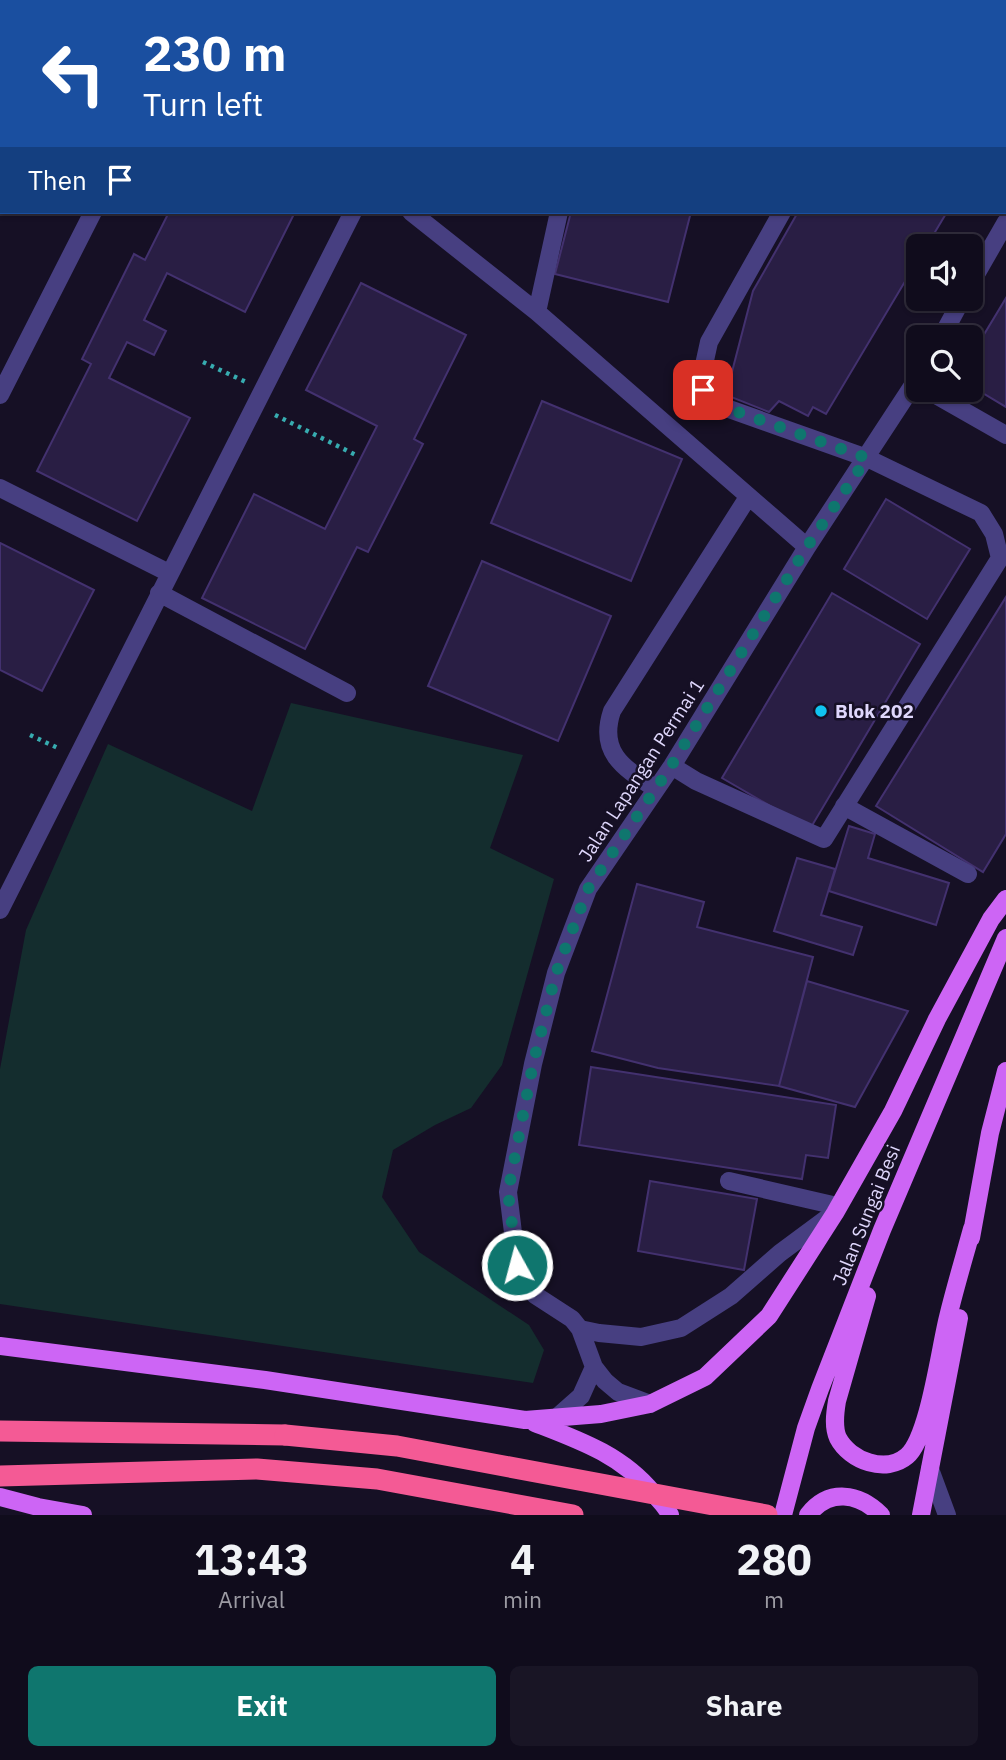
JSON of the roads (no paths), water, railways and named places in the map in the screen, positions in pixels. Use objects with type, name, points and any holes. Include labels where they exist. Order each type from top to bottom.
[{"type":"highway","points":[[0,1431],[285,1435],[397,1446],[767,1515]]},
{"type":"highway","points":[[0,1476],[257,1469],[377,1479],[573,1515]]},
{"type":"main road","points":[[0,1346],[265,1380],[525,1420],[601,1414],[650,1404],[705,1377],[769,1316],[893,1111],[937,1019],[991,919],[1006,899]]},
{"type":"main road","name":"Jalan Sungai Besi","points":[[783,1515],[806,1429],[820,1389],[898,1191],[1006,938]]},
{"type":"main road","points":[[920,1515],[957,1332],[990,1133],[1006,1071]]},
{"type":"main road","points":[[898,1191],[837,1401],[837,1436],[855,1457],[879,1464],[894,1463],[906,1457],[917,1442],[972,1229]]},
{"type":"main road","points":[[525,1420],[595,1447],[625,1465],[649,1487],[670,1515]]},
{"type":"main road","points":[[808,1515],[825,1499],[839,1496],[862,1501],[881,1515]]},
{"type":"main road","points":[[0,1497],[83,1515]]},
{"type":"street","points":[[0,395],[92,214]]},
{"type":"street","points":[[0,910],[352,214]]},
{"type":"street","points":[[414,214],[537,312],[807,547]]},
{"type":"street","points":[[537,312],[559,214]]},
{"type":"street","points":[[671,766],[696,781],[824,839],[1003,560],[994,534],[981,513],[867,458],[715,404],[703,390],[702,374],[709,342],[781,214]]},
{"type":"street","points":[[983,263],[1006,222]]},
{"type":"street","name":"Jalan Lapangan Permai 1","points":[[594,1367],[580,1329],[572,1318],[535,1295],[523,1280],[517,1265],[508,1192],[533,1064],[556,973],[588,889],[671,766],[807,547],[907,402]]},
{"type":"street","points":[[950,402],[1006,435]]},
{"type":"street","points":[[0,488],[169,573]]},
{"type":"street","points":[[656,789],[617,760],[609,743],[607,727],[612,711],[748,497]]},
{"type":"street","points":[[159,593],[346,693]]},
{"type":"street","points":[[844,807],[968,874]]},
{"type":"street","points":[[729,1181],[836,1209]]},
{"type":"street","points":[[580,1329],[598,1334],[641,1336],[681,1328],[731,1296],[780,1252],[836,1209]]},
{"type":"street","points":[[555,1419],[581,1396],[594,1367],[618,1392],[650,1404]]},
{"type":"street","points":[[930,1469],[947,1515]]},
{"type":"place","name":"Blok 202","points":[[821,711]]}]
